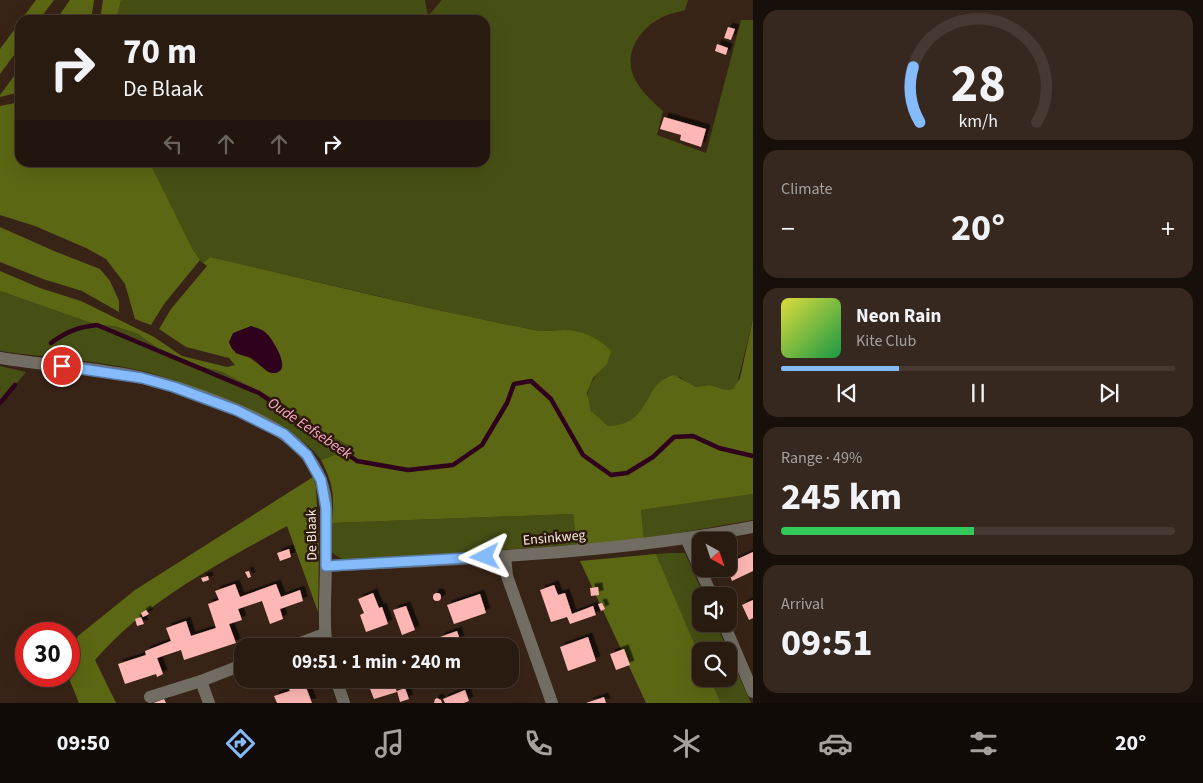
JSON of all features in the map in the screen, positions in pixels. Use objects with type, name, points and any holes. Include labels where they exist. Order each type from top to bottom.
[{"type":"street","name":"De Blaak","points":[[0,358],[142,378],[174,387],[236,410],[284,434],[307,455],[321,480],[326,508],[326,638]]},
{"type":"street","name":"Ensinkweg","points":[[326,566],[505,556],[615,547],[753,527]]},
{"type":"street","points":[[686,538],[708,587]]},
{"type":"street","points":[[505,556],[507,576],[552,703]]},
{"type":"street","points":[[727,632],[753,692]]},
{"type":"street","points":[[150,697],[200,682],[234,668]]},
{"type":"street","points":[[200,682],[209,703]]},
{"type":"street","points":[[339,688],[344,703]]},
{"type":"green space","points":[[36,0],[54,0],[43,15],[25,15]]},
{"type":"green space","points":[[70,0],[94,0],[92,15],[60,15]]},
{"type":"green space","points":[[103,0],[121,0],[117,15],[101,15]]},
{"type":"green space","points":[[121,0],[425,0],[428,15],[117,15]]},
{"type":"green space","points":[[442,0],[688,0],[685,10],[662,17],[651,24],[638,38],[631,55],[632,74],[649,98],[663,111],[657,135],[706,153],[741,20],[753,20],[753,319],[737,384],[733,389],[726,390],[710,385],[696,387],[680,377],[666,377],[636,416],[620,425],[608,426],[591,411],[588,402],[591,384],[607,363],[567,330],[540,331],[464,316],[210,257],[203,263],[193,250],[152,167],[490,167],[490,15],[429,15]]},
{"type":"green space","points":[[15,29],[15,54],[0,74],[0,49]]},
{"type":"green space","points":[[15,75],[15,93],[0,97]]},
{"type":"green space","points":[[15,103],[15,167],[152,167],[193,250],[200,260],[164,304],[151,325],[135,319],[125,284],[106,259],[86,248],[35,226],[0,215],[0,106]]},
{"type":"green space","points":[[0,227],[100,269],[110,281],[119,301],[119,312],[82,291],[43,279],[0,262]]},
{"type":"green space","points":[[210,257],[493,322],[538,331],[571,330],[590,336],[601,342],[611,351],[607,364],[593,378],[587,393],[591,411],[608,426],[622,424],[633,419],[657,386],[664,379],[674,375],[696,387],[710,385],[726,390],[733,389],[740,378],[753,319],[753,494],[641,510],[644,539],[577,545],[573,514],[332,523],[332,490],[321,460],[354,448],[324,432],[281,402],[222,372],[199,366],[163,352],[138,334],[114,326],[97,325],[0,291],[0,271],[40,288],[81,301],[154,337],[182,356],[227,367],[235,365],[229,358],[186,347],[159,329],[171,309],[207,266],[203,263]],"holes":[[[251,326],[266,333],[272,373],[250,358],[235,353]]]},
{"type":"green space","points":[[0,291],[97,325],[114,326],[138,334],[163,352],[199,366],[222,372],[281,402],[324,432],[354,448],[321,460],[301,440],[285,430],[232,404],[176,381],[129,368],[0,351]]},
{"type":"green space","points":[[0,366],[26,372],[0,403]]},
{"type":"green space","points":[[313,477],[316,487],[319,549],[318,612],[287,526],[210,569],[160,601],[137,619],[95,660],[116,703],[79,703],[72,687],[80,687],[80,634],[135,590]]},
{"type":"green space","points":[[753,494],[753,520],[644,539],[641,510]]},
{"type":"green space","points":[[573,514],[577,545],[346,560],[331,552],[332,523]]},
{"type":"green space","points":[[685,553],[692,569],[692,578],[696,578],[700,587],[692,587],[692,632],[720,632],[724,642],[694,642],[656,554]]},
{"type":"green space","points":[[656,554],[694,642],[692,642],[692,687],[714,687],[721,703],[646,703],[580,561]]},
{"type":"green space","points":[[737,671],[751,703],[721,703],[714,687],[737,687]]},
{"type":"shaded area","points":[[251,326],[264,332],[273,342],[282,362],[282,368],[279,372],[269,372],[250,357],[237,353],[232,349],[229,342],[233,333]]},
{"type":"building","points":[[728,27],[735,29],[731,40],[724,38]]},
{"type":"building","points":[[717,44],[728,48],[726,55],[715,51]]},
{"type":"building","points":[[664,117],[706,129],[701,147],[680,140],[681,135],[660,129]]},
{"type":"building","points":[[289,549],[291,557],[280,561],[277,553]]},
{"type":"building","points":[[753,552],[753,571],[732,581],[731,578],[738,578],[738,559]]},
{"type":"building","points":[[249,571],[251,577],[248,578],[245,572]]},
{"type":"building","points":[[208,576],[209,580],[203,582],[201,578]]},
{"type":"building","points":[[235,584],[240,597],[276,584],[281,597],[300,590],[303,601],[280,609],[283,619],[270,624],[262,601],[238,609],[242,620],[229,624],[234,638],[234,644],[184,660],[181,650],[157,658],[163,674],[157,677],[156,674],[125,684],[118,664],[146,655],[145,651],[171,641],[166,628],[186,621],[191,636],[216,628],[208,604],[219,600],[215,591]]},
{"type":"building","points":[[554,585],[558,595],[565,593],[572,614],[593,606],[596,615],[570,624],[567,617],[551,622],[540,590]]},
{"type":"building","points":[[598,587],[599,595],[591,596],[590,588]]},
{"type":"building","points":[[373,593],[379,608],[382,607],[388,624],[366,632],[360,615],[364,613],[358,599]]},
{"type":"building","points":[[437,593],[441,597],[437,601],[433,597]]},
{"type":"building","points":[[480,594],[486,613],[454,624],[447,605]]},
{"type":"building","points":[[753,600],[753,618],[749,620],[742,605]]},
{"type":"building","points":[[602,603],[605,609],[601,611],[598,604]]},
{"type":"building","points":[[406,606],[415,630],[402,635],[393,610]]},
{"type":"building","points":[[146,610],[149,614],[143,617],[141,613]]},
{"type":"building","points":[[141,617],[144,624],[137,626],[135,619]]},
{"type":"building","points":[[457,631],[459,638],[440,638]]},
{"type":"building","points":[[588,637],[596,661],[568,671],[560,647]]},
{"type":"building","points":[[624,649],[630,665],[616,670],[610,654]]},
{"type":"building","points":[[289,688],[306,688],[312,703],[277,703],[274,696],[290,691]]},
{"type":"building","points":[[370,688],[395,688],[397,692],[374,699]]},
{"type":"building","points":[[405,688],[409,699],[400,702],[397,691]]},
{"type":"building","points":[[465,690],[469,701],[464,703],[445,703],[443,699]]},
{"type":"building","points":[[604,697],[606,703],[586,703]]},
{"type":"building","points":[[437,698],[441,700],[442,703],[434,703]]},
{"type":"building","points":[[164,699],[166,703],[153,703]]},
{"type":"waterway","name":"Oude Eefsebeek","points":[[51,343],[72,331],[97,325],[259,393],[357,461],[408,470],[453,465],[482,445],[507,403],[514,384],[531,381],[551,399],[583,455],[611,475],[627,473],[653,457],[674,437],[693,436],[719,448],[753,456]]},
{"type":"waterway","name":"Oude Eefsebeek","points":[[0,403],[15,385]]},
{"type":"route","points":[[62,366],[142,378],[174,387],[236,410],[284,434],[296,443],[313,465],[321,480],[325,495],[326,566],[485,557]]}]
